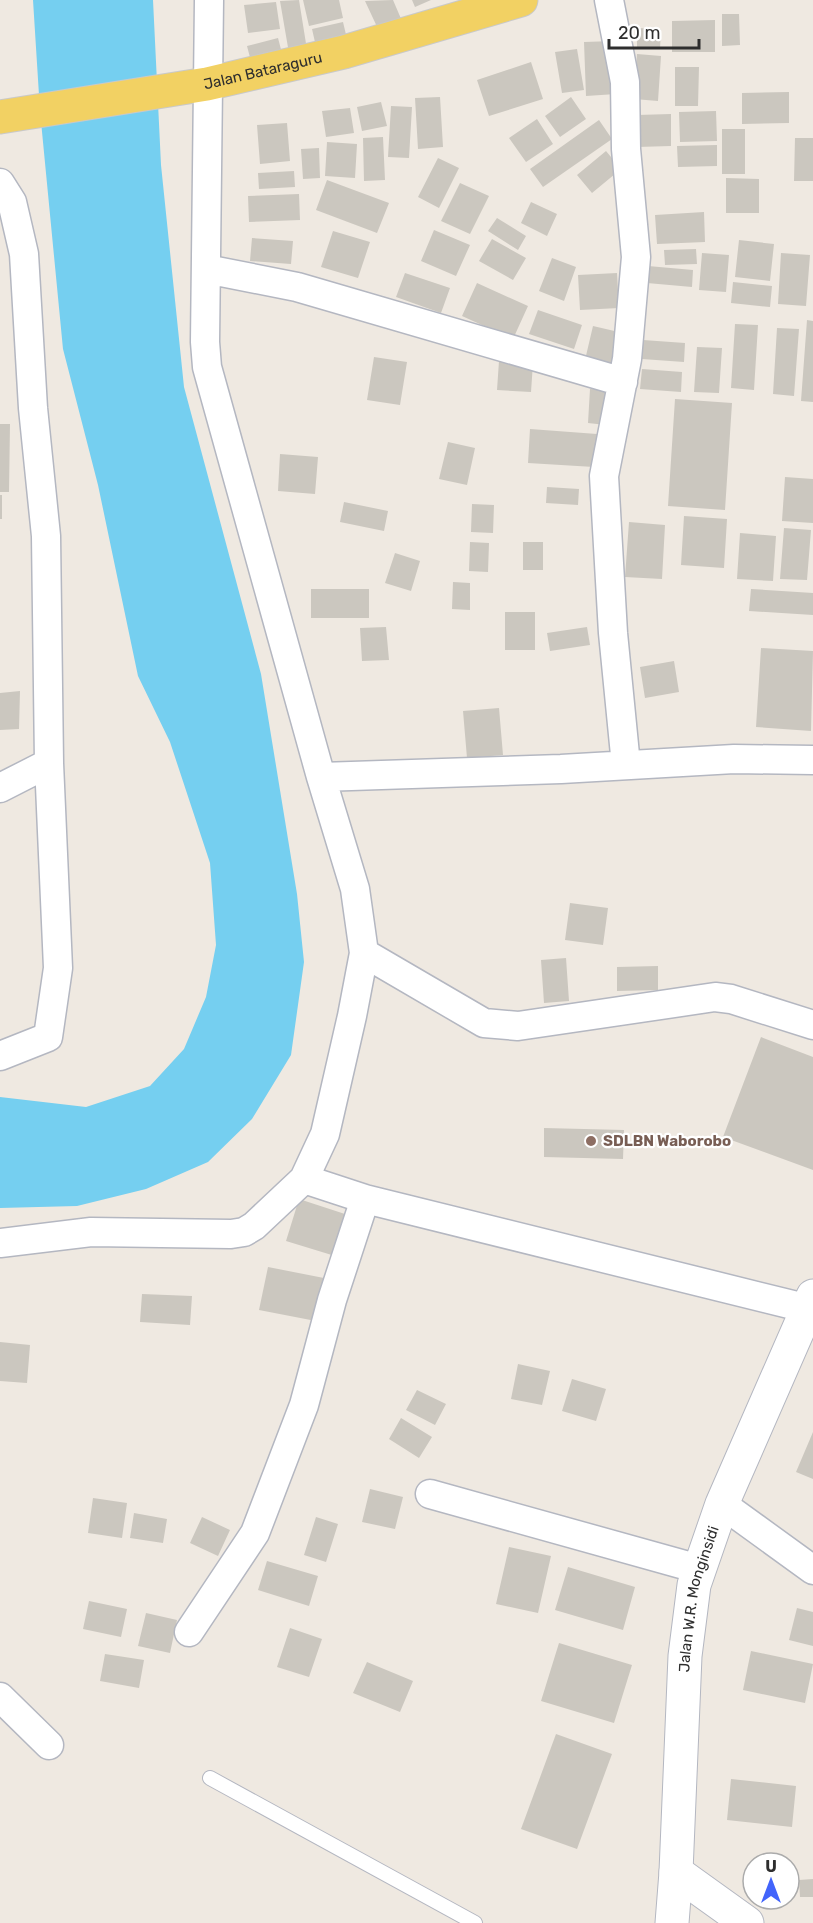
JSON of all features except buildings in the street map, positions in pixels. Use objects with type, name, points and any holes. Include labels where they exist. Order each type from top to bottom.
[{"type":"main road","name":"Jalan Bataraguru","points":[[0,117],[207,84],[345,52],[480,5],[521,0]]},
{"type":"main road","name":"Jalan W.R. Monginsidi","points":[[672,1923],[685,1656],[690,1606],[699,1569],[722,1504],[811,1305]]},
{"type":"main road","points":[[676,1872],[747,1923]]},
{"type":"street","points":[[0,1243],[91,1232],[244,1232],[254,1226],[304,1179],[326,1134],[352,1016],[363,953],[356,889],[321,777],[207,367],[205,342],[209,0]]},
{"type":"street","points":[[609,0],[625,82],[626,149],[636,256],[623,382],[604,476],[613,633],[626,765]]},
{"type":"street","points":[[0,183],[12,202],[24,254],[33,408],[45,536],[49,763],[58,968],[48,1036],[0,1056]]},
{"type":"street","points":[[206,270],[297,288],[623,382]]},
{"type":"street","points":[[321,777],[734,759],[813,760]]},
{"type":"street","points":[[0,788],[49,763]]},
{"type":"street","points":[[363,953],[484,1023],[518,1026],[715,997],[731,999],[813,1025]]},
{"type":"street","points":[[304,1179],[365,1199],[811,1305]]},
{"type":"street","points":[[189,1632],[255,1533],[304,1405],[332,1300],[365,1199]]},
{"type":"street","points":[[430,1494],[699,1569]]},
{"type":"street","points":[[722,1504],[813,1570]]},
{"type":"street","points":[[0,1697],[48,1745]]},
{"type":"lane","points":[[210,1778],[475,1923]]},
{"type":"water","points":[[33,0],[153,0],[161,165],[184,387],[261,674],[297,894],[304,962],[291,1055],[252,1119],[208,1162],[146,1189],[77,1206],[0,1208],[0,1097],[86,1107],[150,1086],[184,1049],[206,997],[216,945],[210,863],[170,742],[138,676],[98,485],[63,349],[40,111]]},
{"type":"place","name":"SDLBN Waborobo","points":[[591,1141]]}]
